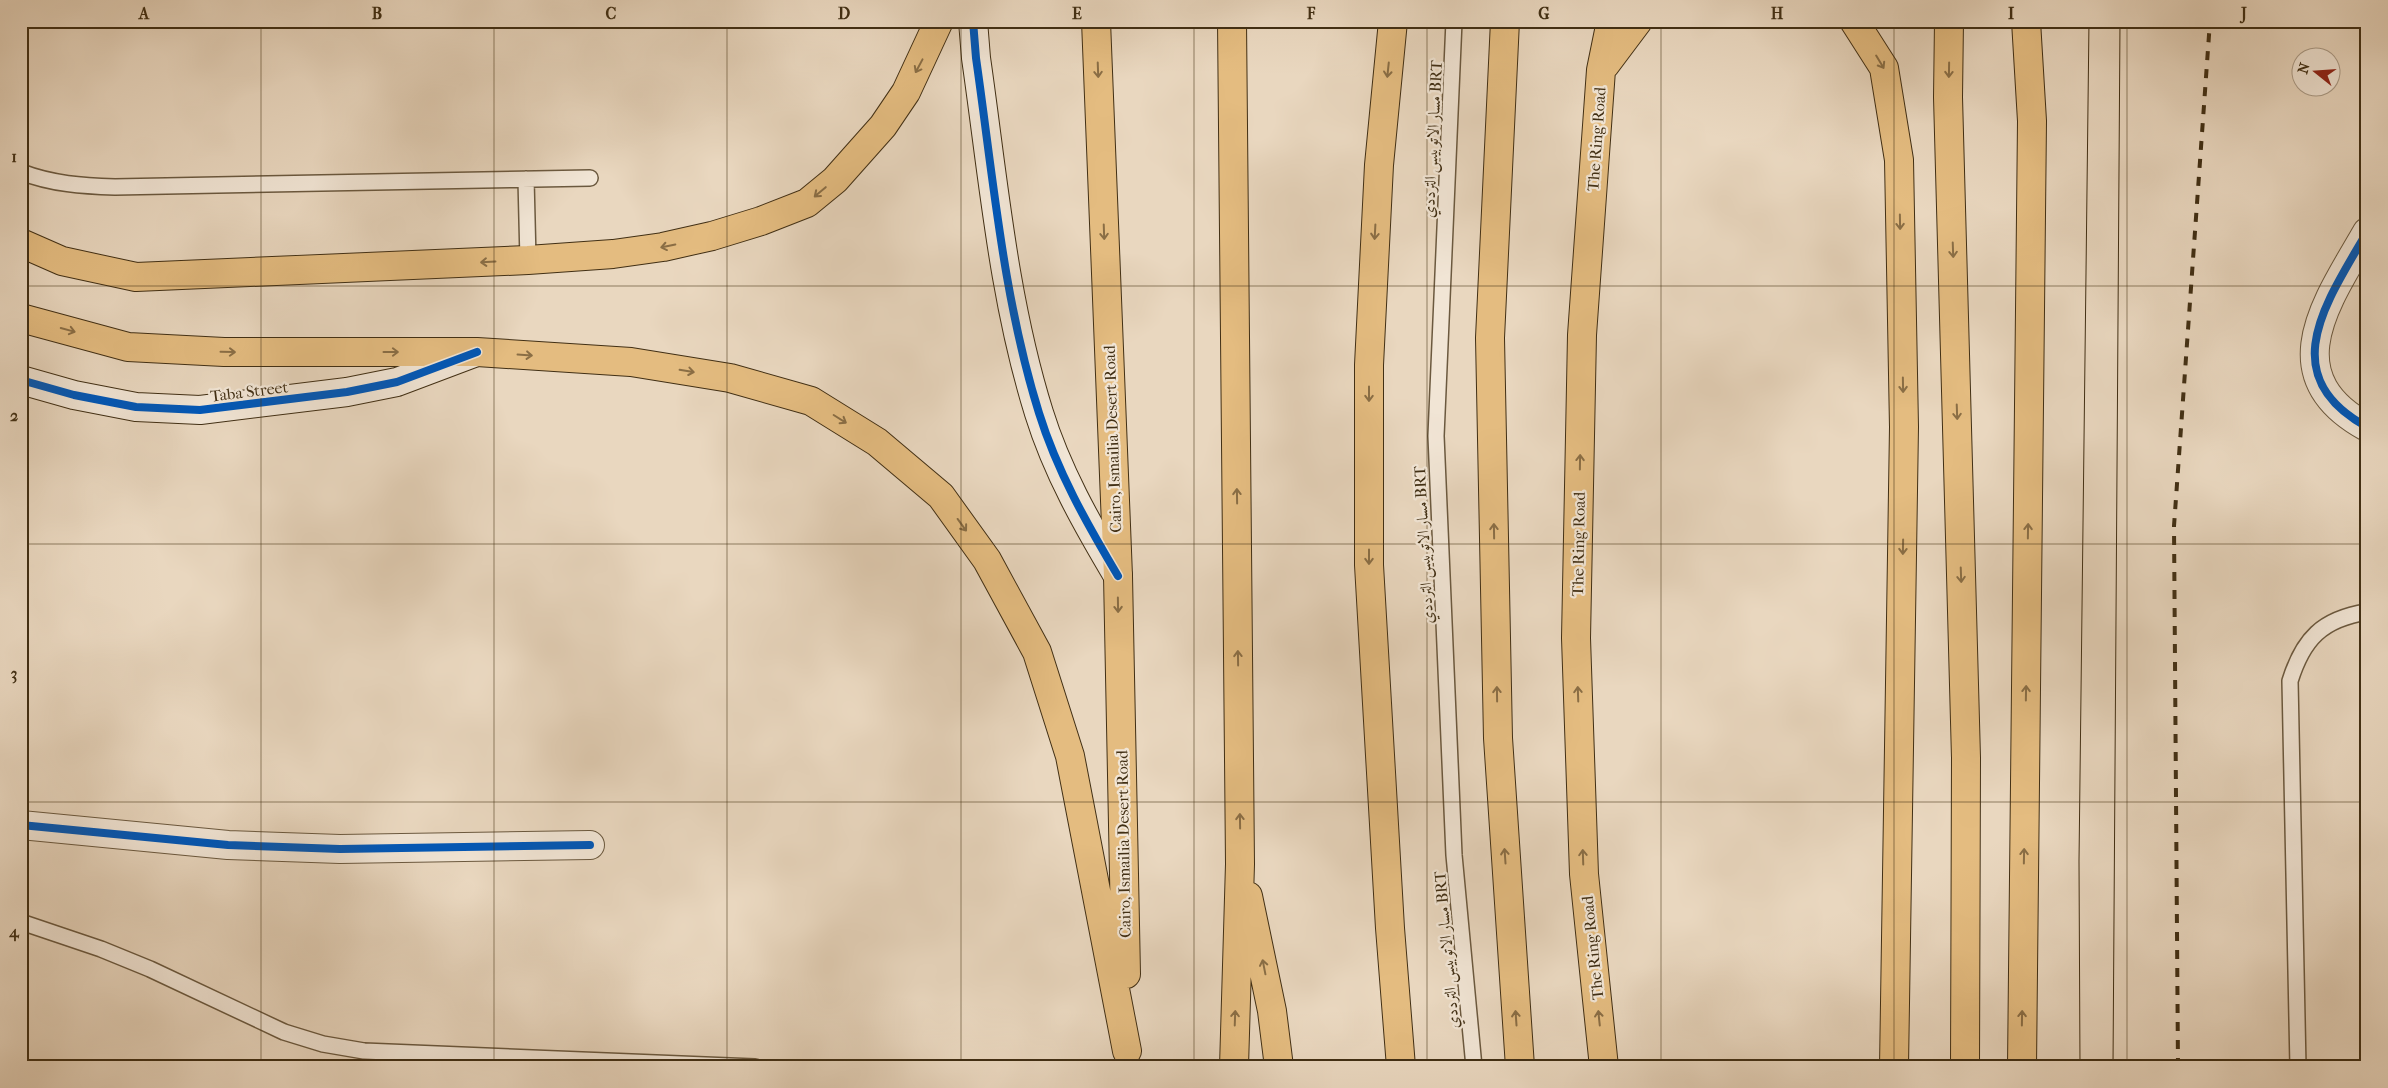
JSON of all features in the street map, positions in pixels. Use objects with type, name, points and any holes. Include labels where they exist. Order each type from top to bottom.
[{"type":"highway","points":[[21,243],[62,261],[136,277],[528,260],[613,254],[663,247],[760,221],[807,203],[860,154],[883,126],[906,92],[939,21]]},
{"type":"highway","name":"Cairo, Ismailia Desert Road","points":[[1096,21],[1118,576],[1127,1059]]},
{"type":"highway","points":[[1232,21],[1240,864],[1234,1067]]},
{"type":"highway","points":[[1393,21],[1379,165],[1369,365],[1369,565],[1390,928],[1401,1067]]},
{"type":"highway","points":[[1505,21],[1490,338],[1498,738],[1520,1067]]},
{"type":"highway","name":"The Ring Road","points":[[1604,1067],[1584,874],[1576,638],[1582,335],[1602,70],[1611,21]]},
{"type":"highway","points":[[1602,70],[1638,21]]},
{"type":"highway","points":[[1854,21],[1884,68],[1899,160],[1904,437],[1894,1067]]},
{"type":"highway","points":[[1949,21],[1948,97],[1966,758],[1965,1067]]},
{"type":"highway","points":[[2022,1067],[2032,131],[2026,21]]},
{"type":"highway","points":[[21,318],[128,347],[224,352],[477,352],[631,362],[730,378],[811,400],[877,442],[941,496],[987,560],[1037,652],[1070,756],[1127,1059]]},
{"type":"highway","points":[[1240,864],[1258,937],[1272,1011],[1279,1067]]},
{"type":"street","points":[[973,21],[976,58],[1021,353],[1039,414],[1060,470],[1087,524],[1118,576]]},
{"type":"street","points":[[2367,232],[2318,324],[2314,357],[2319,380],[2334,403],[2350,418],[2367,427]]},
{"type":"street","name":"Taba Street","points":[[21,380],[74,396],[136,407],[200,410],[347,392],[388,384],[477,352]]},
{"type":"street","points":[[21,825],[228,845],[340,849],[590,846]]},
{"type":"lane","name":"مسار الاتوبيس الترددي BRT","points":[[1454,21],[1436,436],[1454,855],[1474,1067]]},
{"type":"lane","points":[[21,172],[38,178],[77,186],[115,187],[590,178]]},
{"type":"lane","points":[[526,179],[528,260]]},
{"type":"lane","points":[[2298,1067],[2290,681],[2296,660],[2308,640],[2325,625],[2346,615],[2367,612]]},
{"type":"lane","points":[[21,922],[101,949],[150,969],[284,1032],[323,1044],[364,1051],[755,1067]]},
{"type":"tram line","points":[[2080,1067],[2079,861],[2089,21]]},
{"type":"tram line","points":[[2113,1067],[2120,21]]},
{"type":"railway","points":[[2178,1067],[2174,526],[2210,21]]},
{"type":"cycle path","points":[[973,21],[976,58],[1000,237],[1016,326],[1027,370],[1046,435],[1055,456],[1084,517],[1118,576]]},
{"type":"cycle path","points":[[2367,232],[2337,284],[2325,310],[2317,336],[2315,360],[2321,384],[2338,406],[2367,427]]},
{"type":"cycle path","points":[[21,380],[74,395],[136,407],[200,410],[347,392],[397,382],[477,352]]},
{"type":"cycle path","points":[[21,825],[228,845],[340,849],[590,845]]}]
